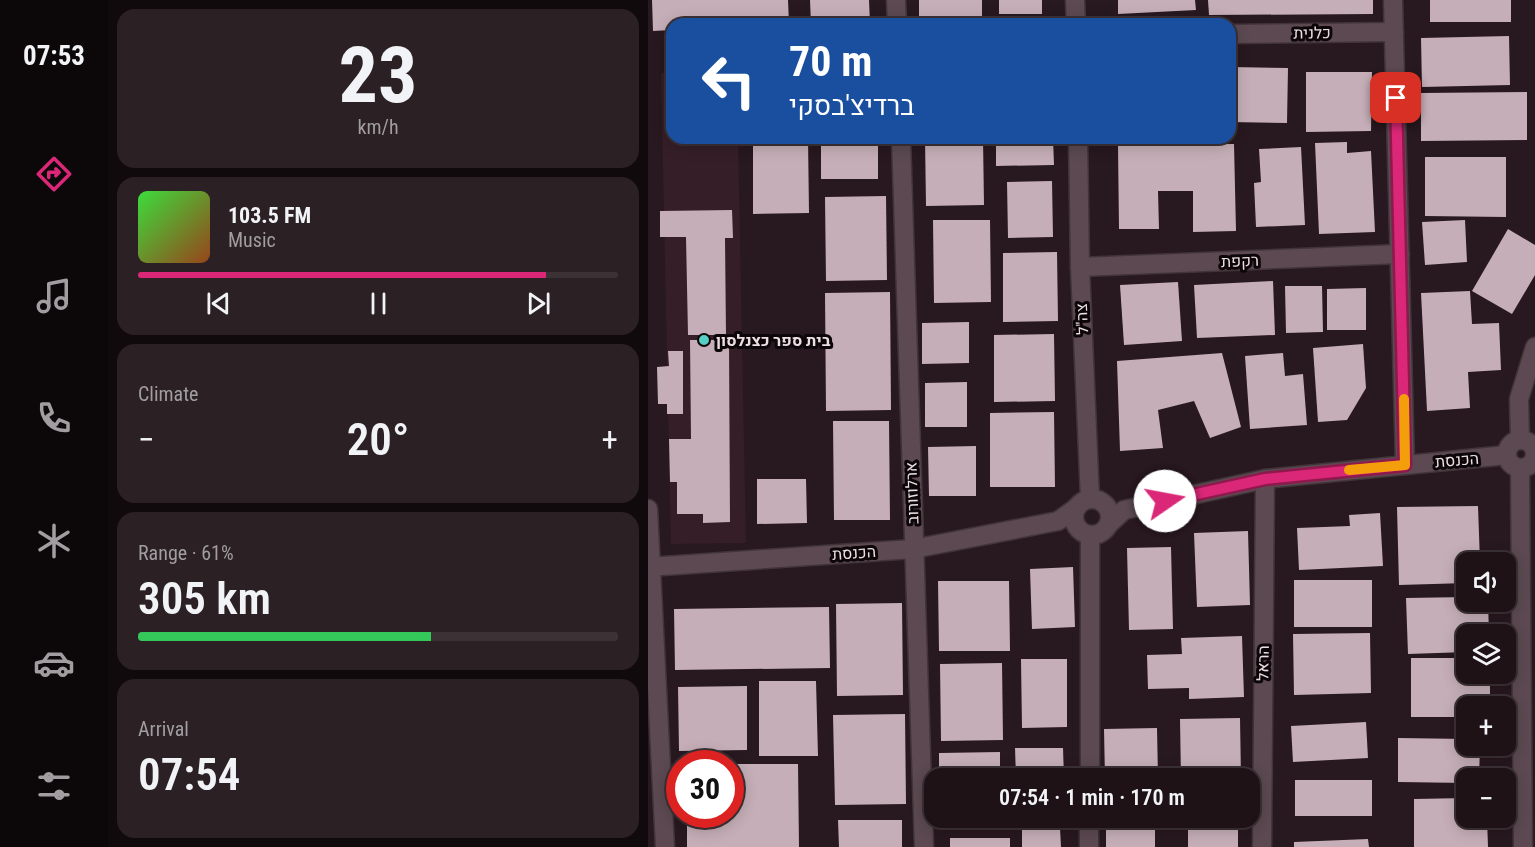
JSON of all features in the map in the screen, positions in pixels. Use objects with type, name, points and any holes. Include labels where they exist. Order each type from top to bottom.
[{"type":"street","points":[[896,0],[897,18]]},
{"type":"street","points":[[1076,0],[1076,18]]},
{"type":"street","points":[[1393,0],[1405,465]]},
{"type":"street","name":"כלנית","points":[[1236,34],[1394,32]]},
{"type":"street","name":"ארלוזורוב","points":[[901,144],[924,847]]},
{"type":"street","name":"צה\"ל","points":[[1078,144],[1080,267],[1089,503]]},
{"type":"street","name":"רקפת","points":[[1080,267],[1400,254]]},
{"type":"street","points":[[1520,440],[1519,399],[1535,347]]},
{"type":"street","points":[[1520,440],[1528,442],[1535,454],[1529,466],[1520,469],[1512,466],[1507,459],[1509,447],[1520,440]]},
{"type":"street","name":"הכנסת","points":[[1124,510],[1265,479],[1507,455]]},
{"type":"street","points":[[1520,469],[1523,847]]},
{"type":"street","name":"הראל","points":[[1262,847],[1265,479]]},
{"type":"street","points":[[1058,521],[1089,503],[1124,510]]},
{"type":"street","points":[[1089,503],[1109,512],[1108,524]]},
{"type":"street","points":[[1089,503],[1074,512],[1074,522],[1084,532],[1090,768]]},
{"type":"street","points":[[648,509],[664,847]]},
{"type":"street","points":[[1058,521],[1084,532],[1100,534],[1124,510]]},
{"type":"street","name":"הכנסת","points":[[649,567],[913,549],[1058,521]]},
{"type":"street","points":[[1089,828],[1089,847]]},
{"type":"shaded area","name":"בית ספר כצנלסון","points":[[661,73],[666,73],[666,144],[738,144],[746,543],[671,544]]},
{"type":"building","points":[[652,0],[788,0],[789,18],[666,18],[666,30],[653,31]]},
{"type":"building","points":[[810,0],[869,0],[870,18],[811,18]]},
{"type":"building","points":[[919,0],[982,0],[982,18],[919,18]]},
{"type":"building","points":[[999,0],[1042,0],[1042,14],[999,14]]},
{"type":"building","points":[[1118,0],[1195,0],[1196,10],[1118,14]]},
{"type":"building","points":[[1208,0],[1373,0],[1373,14],[1209,15]]},
{"type":"building","points":[[1430,0],[1511,0],[1511,22],[1430,22]]},
{"type":"building","points":[[1509,36],[1510,85],[1422,87],[1421,38]]},
{"type":"building","points":[[1236,67],[1288,68],[1287,123],[1236,122]]},
{"type":"building","points":[[1306,72],[1372,72],[1371,131],[1306,132]]},
{"type":"building","points":[[1527,92],[1527,140],[1421,141],[1421,93]]},
{"type":"building","points":[[1347,142],[1347,153],[1371,151],[1375,232],[1319,234],[1315,143]]},
{"type":"building","points":[[753,144],[808,144],[809,213],[753,214]]},
{"type":"building","points":[[821,144],[878,144],[878,179],[821,179]]},
{"type":"building","points":[[925,144],[983,144],[984,205],[926,206]]},
{"type":"building","points":[[996,144],[1053,144],[1054,165],[996,166]]},
{"type":"building","points":[[1234,144],[1236,231],[1193,232],[1193,191],[1158,191],[1159,229],[1119,229],[1118,145]]},
{"type":"building","points":[[1301,147],[1305,225],[1256,227],[1254,183],[1261,182],[1259,149]]},
{"type":"building","points":[[1425,157],[1506,157],[1506,217],[1425,216]]},
{"type":"building","points":[[1052,181],[1053,237],[1008,238],[1007,182]]},
{"type":"building","points":[[886,196],[887,280],[826,281],[825,197]]},
{"type":"building","points":[[732,210],[733,238],[725,238],[726,335],[688,335],[686,237],[660,237],[660,211]]},
{"type":"building","points":[[933,220],[990,220],[991,302],[934,303]]},
{"type":"building","points":[[1465,220],[1467,262],[1425,265],[1422,222]]},
{"type":"building","points":[[1508,229],[1535,245],[1535,275],[1512,314],[1472,291]]},
{"type":"building","points":[[1057,252],[1058,321],[1003,322],[1003,253]]},
{"type":"building","points":[[1273,281],[1275,335],[1197,338],[1194,285]]},
{"type":"building","points":[[1178,282],[1182,341],[1124,345],[1120,285]]},
{"type":"building","points":[[1285,286],[1322,286],[1323,332],[1286,333]]},
{"type":"building","points":[[1366,288],[1366,330],[1327,330],[1327,289]]},
{"type":"building","points":[[1470,291],[1472,324],[1499,323],[1501,370],[1468,372],[1470,408],[1427,411],[1421,293]]},
{"type":"building","points":[[890,292],[891,410],[826,411],[825,293]]},
{"type":"building","points":[[969,322],[969,363],[922,364],[922,323]]},
{"type":"building","points":[[1054,334],[1055,401],[994,402],[994,335]]},
{"type":"building","points":[[690,340],[729,340],[730,522],[703,523],[703,514],[677,514],[677,482],[670,482],[669,439],[691,439]]},
{"type":"building","points":[[1363,344],[1366,388],[1347,420],[1318,422],[1313,348]]},
{"type":"building","points":[[668,351],[683,351],[683,414],[667,414],[667,404],[658,404],[657,367],[669,366]]},
{"type":"building","points":[[1222,353],[1241,427],[1210,438],[1194,401],[1158,410],[1163,448],[1120,451],[1117,361]]},
{"type":"building","points":[[1283,353],[1285,376],[1303,374],[1307,425],[1250,429],[1245,356]]},
{"type":"building","points":[[967,382],[967,427],[925,427],[925,383]]},
{"type":"building","points":[[1054,412],[1055,487],[990,487],[990,413]]},
{"type":"building","points":[[833,421],[889,421],[890,520],[834,520]]},
{"type":"building","points":[[976,446],[976,496],[929,496],[928,447]]},
{"type":"building","points":[[757,479],[806,479],[807,523],[757,524]]},
{"type":"building","points":[[1478,506],[1480,552],[1456,552],[1456,583],[1399,585],[1397,507]]},
{"type":"building","points":[[1380,513],[1383,566],[1299,570],[1297,528],[1350,526],[1349,515]]},
{"type":"building","points":[[1248,531],[1250,605],[1197,607],[1194,533]]},
{"type":"building","points":[[1171,547],[1173,629],[1129,630],[1127,548]]},
{"type":"building","points":[[1073,567],[1075,627],[1032,629],[1030,569]]},
{"type":"building","points":[[1294,580],[1372,580],[1372,627],[1294,627]]},
{"type":"building","points":[[938,581],[1009,581],[1010,651],[939,651]]},
{"type":"building","points":[[1456,597],[1456,612],[1488,612],[1489,624],[1456,624],[1456,652],[1408,654],[1406,598]]},
{"type":"building","points":[[902,603],[903,695],[837,696],[836,604]]},
{"type":"building","points":[[829,607],[830,668],[675,670],[674,609]]},
{"type":"building","points":[[1370,633],[1371,693],[1294,695],[1293,634]]},
{"type":"building","points":[[1242,636],[1244,697],[1189,699],[1189,688],[1148,689],[1147,655],[1182,654],[1181,638]]},
{"type":"building","points":[[1411,658],[1456,658],[1456,684],[1490,684],[1490,696],[1456,696],[1456,717],[1411,717]]},
{"type":"building","points":[[1021,659],[1067,659],[1067,727],[1022,728]]},
{"type":"building","points":[[1002,663],[1003,740],[941,741],[940,664]]},
{"type":"building","points":[[759,681],[816,681],[818,756],[759,756]]},
{"type":"building","points":[[747,686],[747,750],[679,750],[678,687]]},
{"type":"building","points":[[905,714],[906,804],[835,805],[833,715]]},
{"type":"building","points":[[1240,718],[1241,768],[1181,768],[1180,719]]},
{"type":"building","points":[[1366,722],[1368,758],[1293,762],[1291,726]]},
{"type":"building","points":[[1157,728],[1158,768],[1105,768],[1104,729]]},
{"type":"building","points":[[1398,738],[1456,739],[1456,756],[1480,756],[1479,768],[1456,768],[1456,783],[1398,782]]},
{"type":"building","points":[[1015,748],[1063,748],[1064,768],[1016,768]]},
{"type":"building","points":[[1000,752],[1000,768],[939,768],[939,753]]},
{"type":"building","points":[[744,764],[798,764],[799,847],[687,847],[687,828],[744,828]]},
{"type":"building","points":[[1295,780],[1372,780],[1372,816],[1295,816]]},
{"type":"building","points":[[1456,798],[1456,828],[1487,828],[1488,847],[1414,847],[1414,799]]},
{"type":"building","points":[[838,820],[902,820],[902,847],[839,847]]},
{"type":"building","points":[[940,828],[1001,828],[1001,829]]},
{"type":"building","points":[[1022,828],[1060,828],[1061,847],[1022,847]]},
{"type":"building","points":[[1106,828],[1155,828],[1155,847],[1106,847]]},
{"type":"building","points":[[1188,828],[1238,828],[1238,847],[1188,847]]},
{"type":"building","points":[[950,838],[1010,838],[1010,847],[950,847]]},
{"type":"building","points":[[1368,839],[1369,847],[1294,847],[1294,842]]},
{"type":"slow traffic","points":[[1349,470],[1405,465],[1404,399]]},
{"type":"place","name":"בית ספר כצנלסון","points":[[704,340]]},
{"type":"route","points":[[1165,501],[1265,479],[1405,465],[1396,98]]}]
